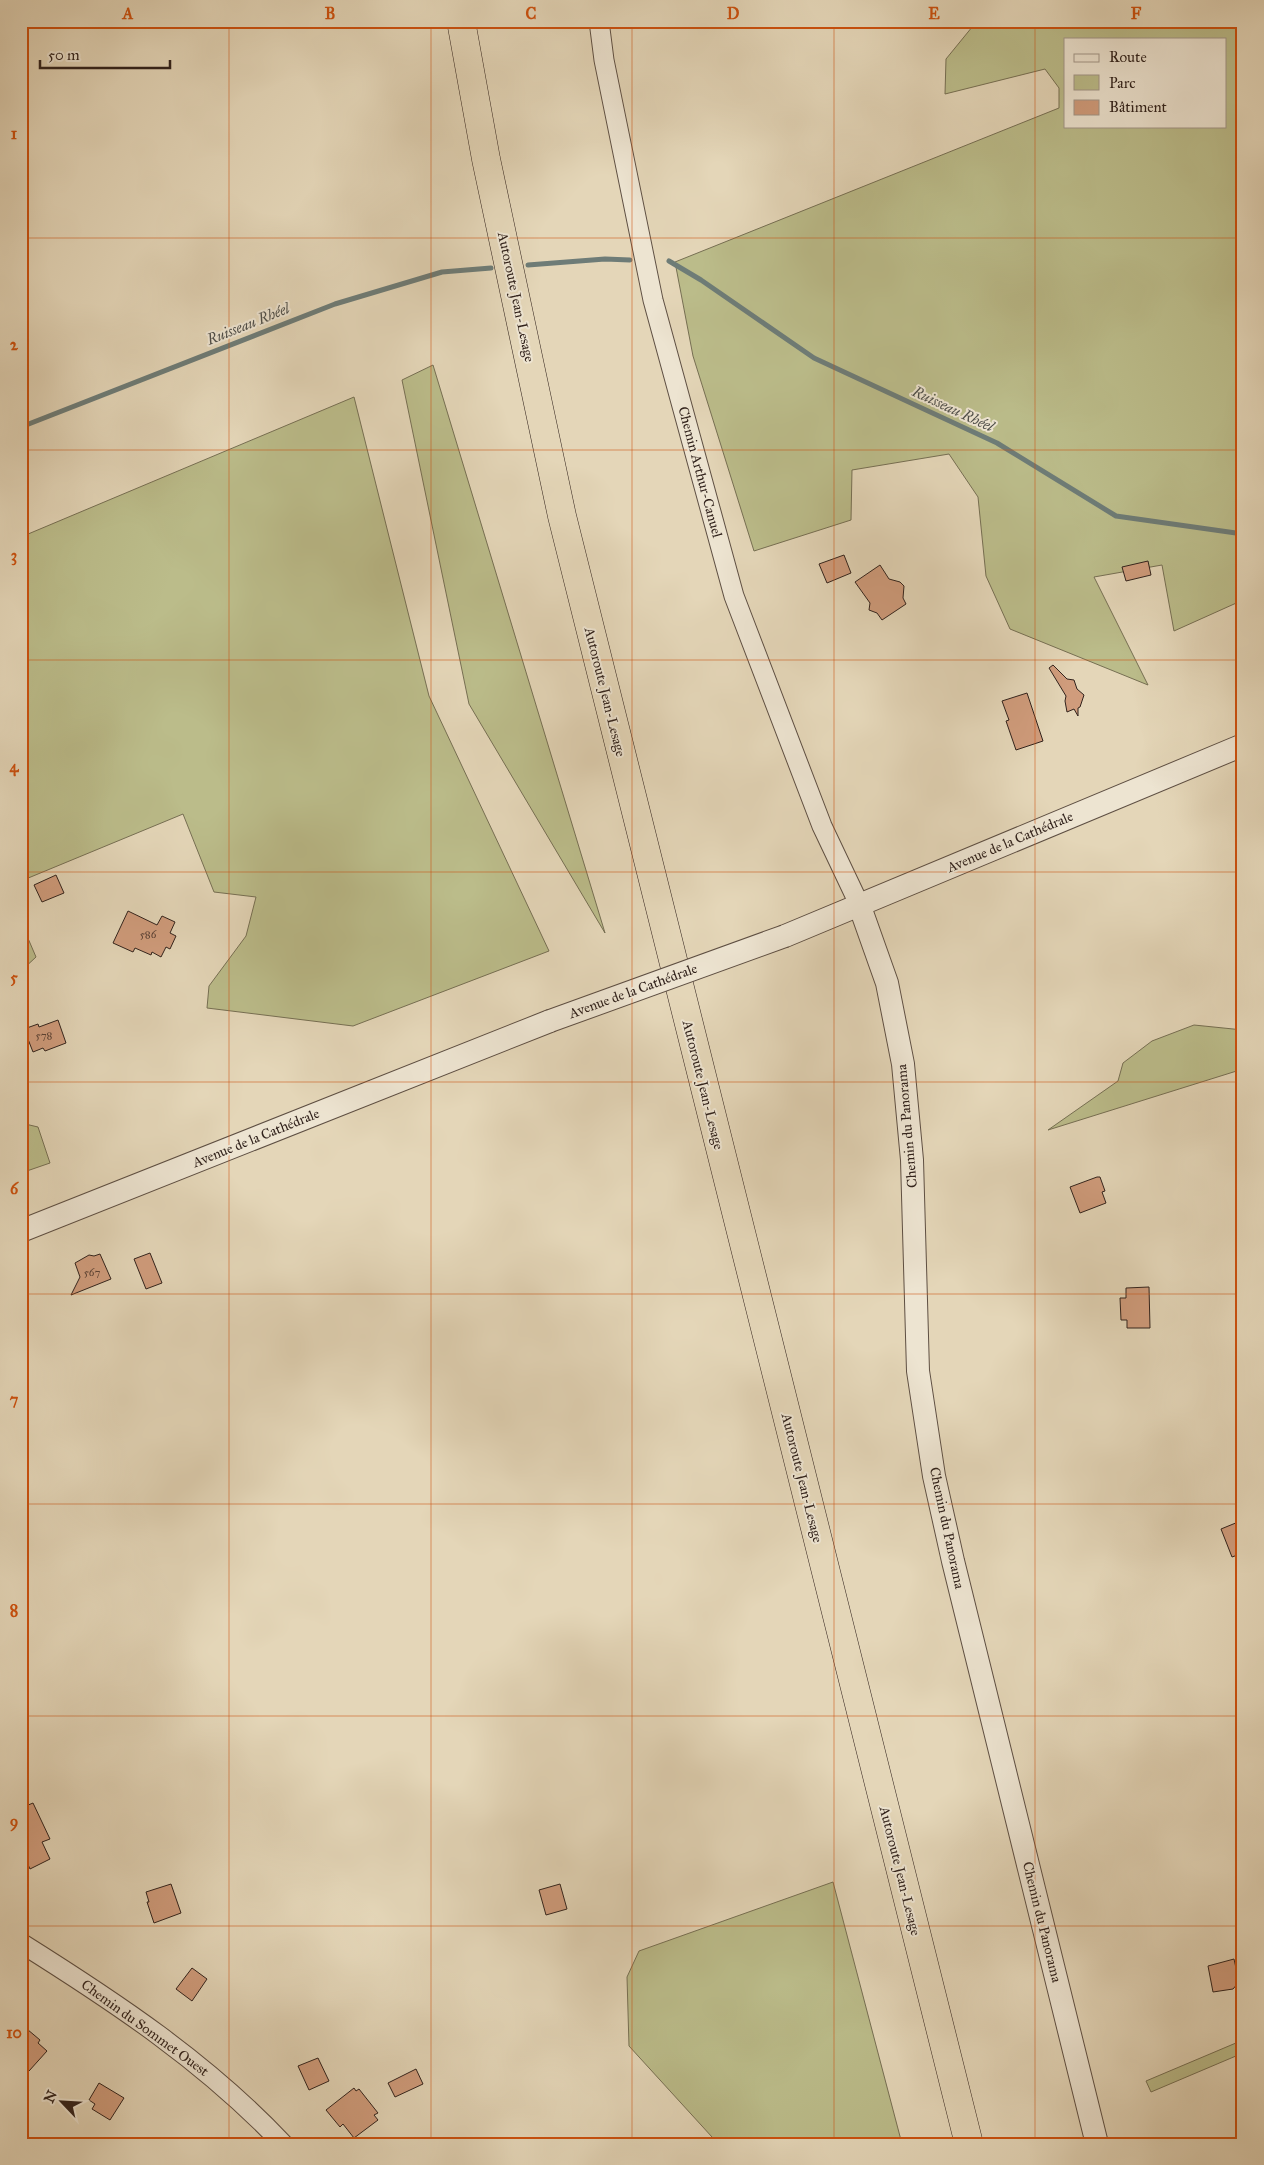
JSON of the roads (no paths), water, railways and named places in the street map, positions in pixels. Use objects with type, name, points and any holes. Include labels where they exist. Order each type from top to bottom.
[{"type":"highway","name":"Autoroute Jean-Lesage","points":[[461,21],[486,159],[562,516],[969,2144]]},
{"type":"street","name":"Chemin Arthur-Canuel","points":[[599,21],[604,60],[653,300],[734,596],[822,826],[858,904]]},
{"type":"street","name":"Avenue de la Cathédrale","points":[[21,1231],[550,1021],[785,936],[1243,745]]},
{"type":"street","name":"Chemin du Panorama","points":[[858,904],[887,983],[902,1064],[912,1160],[918,1372],[934,1476],[953,1561],[1097,2144]]},
{"type":"street","name":"Chemin du Sommet Ouest","points":[[21,1943],[105,1995],[180,2050],[252,2111],[284,2144]]},
{"type":"waterway","name":"Ruisseau Rhéel","points":[[528,265],[605,259],[630,260]]},
{"type":"waterway","name":"Ruisseau Rhéel","points":[[669,261],[701,280],[814,358],[997,443],[1116,516],[1243,534]]},
{"type":"waterway","name":"Ruisseau Rhéel","points":[[21,427],[335,304],[442,272],[491,268]]}]
